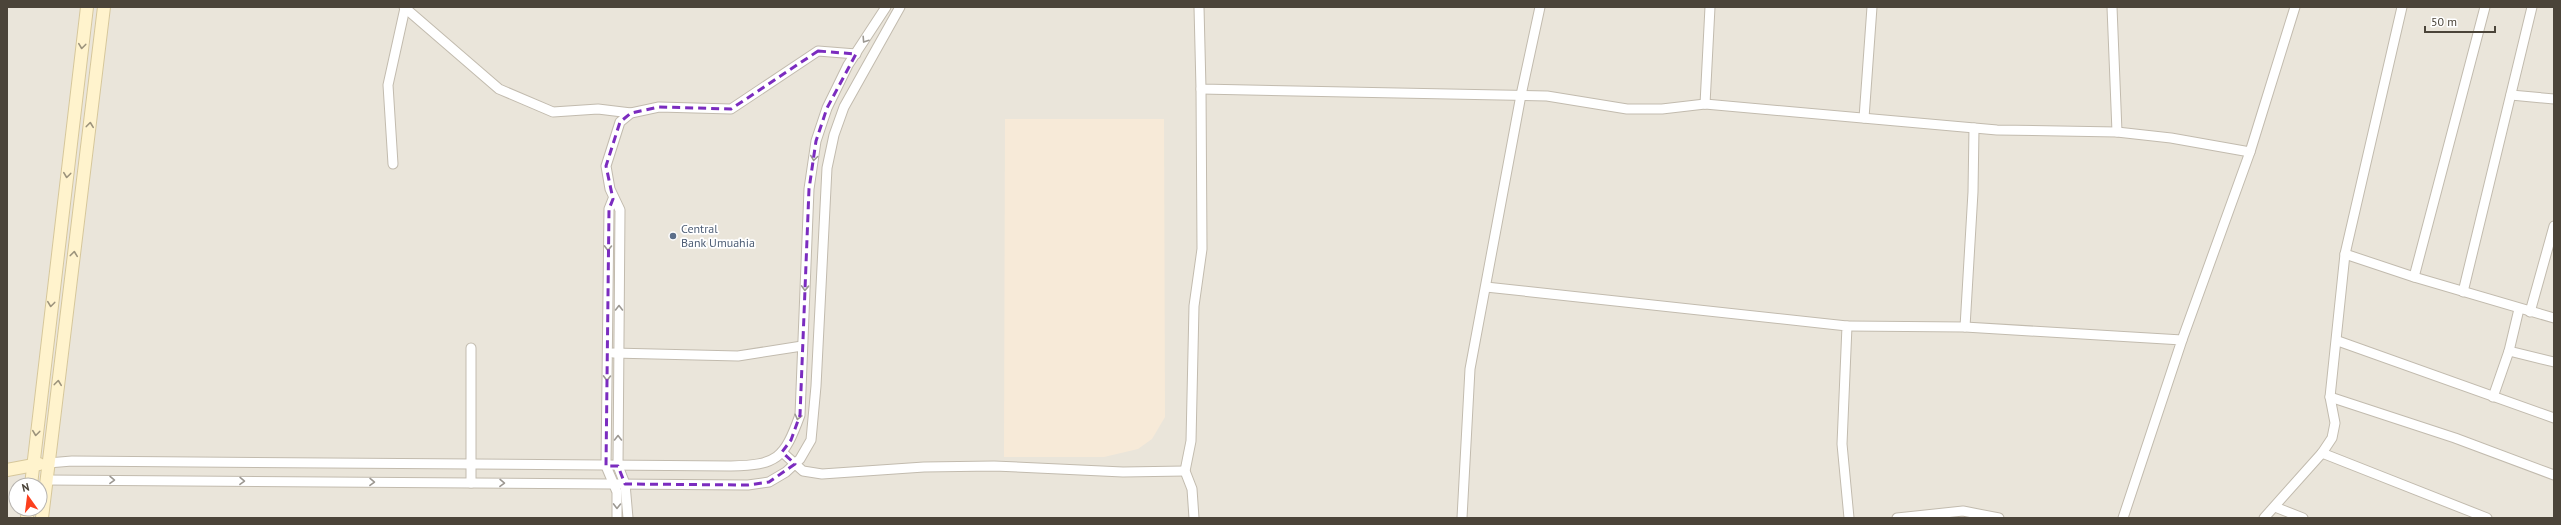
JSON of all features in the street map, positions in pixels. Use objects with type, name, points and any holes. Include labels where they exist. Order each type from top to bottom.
[{"type":"street","points":[[32,477],[87,7]]},
{"type":"street","points":[[46,477],[104,7]]},
{"type":"street","points":[[392,164],[388,84],[404,7],[499,89],[553,112],[598,109],[631,113],[659,107],[731,109],[818,51],[856,54]]},
{"type":"street","points":[[9,470],[33,465],[72,461],[759,466],[778,456],[791,440],[800,415],[809,189],[816,141],[827,108],[856,54],[886,7]]},
{"type":"street","points":[[48,480],[748,485],[769,482],[795,464],[811,440],[814,420],[824,192],[834,135],[848,100],[900,7]]},
{"type":"street","points":[[1194,518],[1192,489],[1185,471],[1191,441],[1194,306],[1202,249],[1199,7]]},
{"type":"street","points":[[1462,518],[1470,370],[1521,96],[1540,7]]},
{"type":"street","points":[[1705,104],[1710,7]]},
{"type":"street","points":[[1864,118],[1872,7]]},
{"type":"street","points":[[2112,7],[2117,132]]},
{"type":"street","points":[[2123,518],[2182,340],[2250,152],[2294,7]]},
{"type":"street","points":[[2264,518],[2322,453],[2332,438],[2335,423],[2330,397],[2338,340],[2345,254],[2402,7]]},
{"type":"street","points":[[2414,277],[2485,7]]},
{"type":"street","points":[[2463,292],[2532,7]]},
{"type":"street","points":[[1201,89],[1547,96],[1627,110],[1662,109],[1705,104],[1997,130],[2117,132],[2171,138],[2250,152]]},
{"type":"street","points":[[2512,94],[2554,99]]},
{"type":"street","points":[[628,518],[625,484],[618,466],[620,210],[613,200],[606,166],[620,122],[631,113]]},
{"type":"street","points":[[1965,327],[1973,192],[1974,128]]},
{"type":"street","points":[[613,200],[609,210],[606,466],[617,492],[617,518]]},
{"type":"street","points":[[2530,312],[2554,226]]},
{"type":"street","points":[[2345,254],[2414,277],[2554,318]]},
{"type":"street","points":[[1486,287],[1847,326],[1965,327],[2182,340]]},
{"type":"street","points":[[2493,397],[2509,352],[2519,309]]},
{"type":"street","points":[[1847,326],[1842,444],[1849,518]]},
{"type":"street","points":[[2338,340],[2554,418]]},
{"type":"street","points":[[607,353],[738,356],[802,346]]},
{"type":"street","points":[[471,348],[471,483]]},
{"type":"street","points":[[2509,352],[2554,362]]},
{"type":"street","points":[[2330,397],[2455,438],[2554,475]]},
{"type":"street","points":[[782,452],[803,471],[822,474],[924,467],[994,466],[1081,468],[1123,472],[1185,471]]},
{"type":"street","points":[[2322,453],[2487,518]]},
{"type":"street","points":[[9,470],[21,477]]},
{"type":"street","points":[[2275,507],[2303,518]]},
{"type":"street","points":[[1897,518],[1962,511],[1999,518]]},
{"type":"highlighted area","points":[[818,51],[856,54],[827,108],[816,141],[809,189],[800,415],[791,440],[782,452],[795,464],[769,482],[748,485],[625,484],[618,466],[606,466],[609,209],[613,199],[606,166],[620,122],[631,113],[659,107],[731,109]]},
{"type":"shaded area","points":[[7,7],[2554,7],[2554,518],[7,518]]},
{"type":"shaded area","points":[[1005,119],[1164,119],[1165,417],[1152,439],[1138,449],[1104,457],[1004,457]]},
{"type":"place","name":"Central Bank Umuahia","points":[[673,236]]}]
